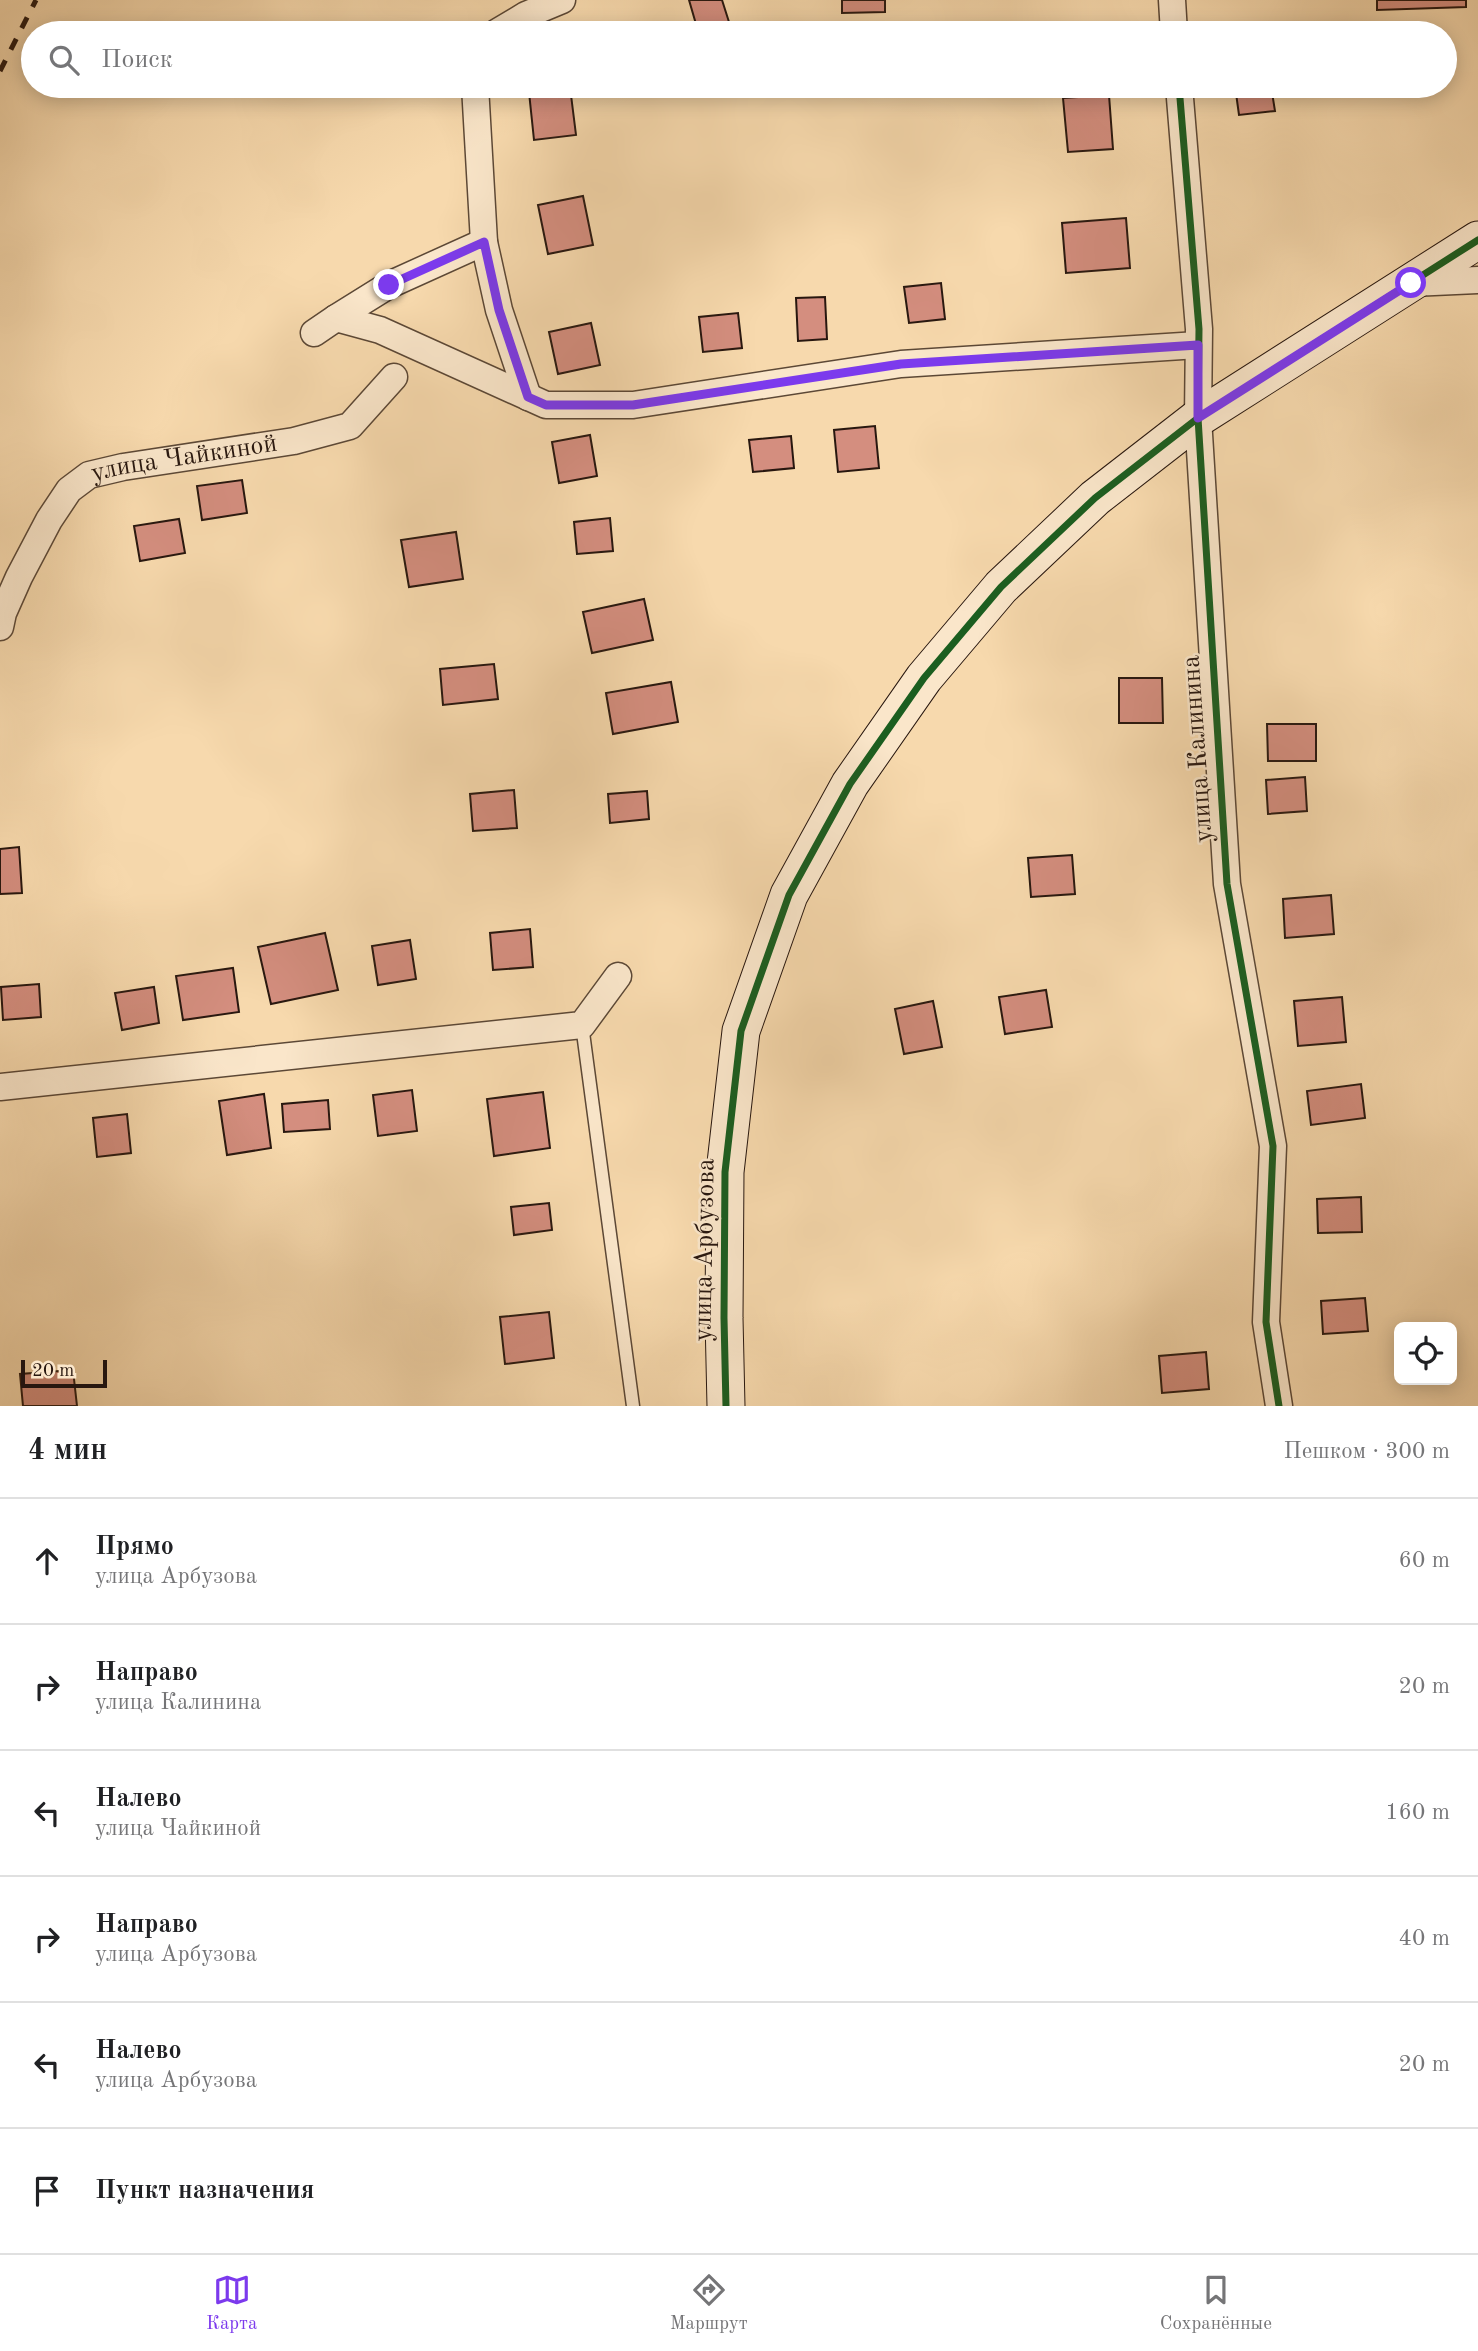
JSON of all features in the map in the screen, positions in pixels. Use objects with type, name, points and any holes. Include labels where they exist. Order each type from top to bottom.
[{"type":"street","points":[[516,21],[562,0]]},
{"type":"street","points":[[1172,0],[1173,21]]},
{"type":"street","points":[[476,98],[484,242],[499,310],[528,397]]},
{"type":"street","name":"улица Калинина","points":[[1180,98],[1199,329],[1198,418],[1227,884],[1273,1146],[1266,1322],[1279,1406]]},
{"type":"street","name":"улица Арбузова","points":[[726,1406],[725,1172],[741,1031],[789,895],[850,784],[924,678],[1001,587],[1094,498],[1198,418],[1478,240]]},
{"type":"street","points":[[314,333],[389,285],[484,242]]},
{"type":"street","points":[[1411,283],[1478,280]]},
{"type":"street","points":[[337,318],[380,330],[546,405],[633,405],[901,364],[1198,345]]},
{"type":"street","name":"улица Чайкиной","points":[[0,627],[3,613],[19,577],[48,520],[69,490],[89,475],[123,467],[294,441],[349,426],[394,377]]},
{"type":"street","points":[[0,1087],[582,1025],[618,976]]},
{"type":"lane","points":[[582,1025],[633,1406]]},
{"type":"building","points":[[689,0],[722,0],[729,21],[695,21]]},
{"type":"building","points":[[842,0],[885,0],[885,12],[842,13]]},
{"type":"building","points":[[1377,0],[1466,0],[1466,7],[1377,10]]},
{"type":"building","points":[[530,98],[571,98],[576,135],[534,140]]},
{"type":"building","points":[[1063,98],[1109,98],[1113,149],[1068,152]]},
{"type":"building","points":[[1237,98],[1273,98],[1275,111],[1239,115]]},
{"type":"building","points":[[583,196],[593,245],[548,254],[538,205]]},
{"type":"building","points":[[1126,218],[1130,268],[1066,273],[1062,223]]},
{"type":"building","points":[[941,283],[945,319],[909,323],[904,287]]},
{"type":"building","points":[[825,297],[827,339],[798,341],[796,298]]},
{"type":"building","points":[[738,313],[742,348],[703,352],[699,317]]},
{"type":"building","points":[[591,323],[600,365],[558,374],[549,332]]},
{"type":"building","points":[[875,426],[879,468],[838,472],[834,430]]},
{"type":"building","points":[[590,435],[597,476],[559,483],[552,442]]},
{"type":"building","points":[[791,436],[794,468],[753,472],[749,440]]},
{"type":"building","points":[[242,480],[247,513],[202,520],[197,486]]},
{"type":"building","points":[[610,518],[613,551],[577,554],[574,522]]},
{"type":"building","points":[[179,519],[185,553],[140,561],[134,526]]},
{"type":"building","points":[[456,532],[463,579],[409,587],[401,540]]},
{"type":"building","points":[[644,599],[653,640],[592,653],[583,612]]},
{"type":"building","points":[[494,664],[498,699],[443,705],[440,669]]},
{"type":"building","points":[[1119,678],[1162,678],[1163,723],[1119,723]]},
{"type":"building","points":[[671,682],[678,722],[613,734],[606,693]]},
{"type":"building","points":[[1267,724],[1316,724],[1316,761],[1268,761]]},
{"type":"building","points":[[1305,777],[1307,811],[1268,814],[1266,780]]},
{"type":"building","points":[[514,790],[517,828],[473,831],[470,794]]},
{"type":"building","points":[[647,791],[649,819],[610,823],[608,794]]},
{"type":"building","points":[[19,847],[22,893],[0,894],[0,849]]},
{"type":"building","points":[[1072,855],[1075,894],[1031,897],[1028,858]]},
{"type":"building","points":[[1331,895],[1334,934],[1285,938],[1283,899]]},
{"type":"building","points":[[530,929],[533,967],[493,970],[490,933]]},
{"type":"building","points":[[325,933],[338,990],[271,1004],[258,947]]},
{"type":"building","points":[[410,940],[416,979],[378,985],[372,946]]},
{"type":"building","points":[[233,968],[239,1012],[183,1020],[176,976]]},
{"type":"building","points":[[39,984],[41,1017],[3,1020],[1,987]]},
{"type":"building","points":[[154,987],[159,1023],[122,1030],[115,993]]},
{"type":"building","points":[[1046,990],[1052,1027],[1005,1034],[999,997]]},
{"type":"building","points":[[1342,997],[1346,1042],[1298,1046],[1294,1001]]},
{"type":"building","points":[[933,1001],[942,1047],[904,1054],[895,1009]]},
{"type":"building","points":[[1361,1084],[1365,1118],[1311,1125],[1307,1091]]},
{"type":"building","points":[[412,1090],[417,1131],[378,1136],[373,1095]]},
{"type":"building","points":[[543,1092],[550,1148],[494,1156],[487,1099]]},
{"type":"building","points":[[264,1094],[271,1148],[227,1155],[219,1101]]},
{"type":"building","points":[[328,1100],[330,1129],[284,1132],[282,1104]]},
{"type":"building","points":[[127,1114],[131,1153],[97,1157],[93,1118]]},
{"type":"building","points":[[1361,1197],[1362,1232],[1318,1233],[1317,1199]]},
{"type":"building","points":[[549,1203],[552,1230],[514,1235],[511,1207]]},
{"type":"building","points":[[1365,1298],[1368,1331],[1323,1334],[1321,1301]]},
{"type":"building","points":[[549,1312],[554,1358],[505,1364],[500,1317]]},
{"type":"building","points":[[1206,1352],[1209,1389],[1162,1393],[1159,1356]]},
{"type":"building","points":[[73,1370],[77,1406],[23,1406],[20,1374]]},
{"type":"railway","points":[[25,21],[36,0]]},
{"type":"railway","points":[[0,71],[21,30]]},
{"type":"cycle path","points":[[1180,98],[1199,329],[1198,418],[1227,884],[1273,1146],[1266,1322],[1279,1406]]},
{"type":"cycle path","points":[[726,1406],[725,1172],[741,1031],[789,895],[850,784],[924,678],[1001,587],[1095,498],[1198,418],[1478,240]]},
{"type":"route","points":[[389,285],[484,242],[499,310],[528,397],[546,405],[633,405],[901,364],[1198,345],[1198,418],[1411,283]]}]
